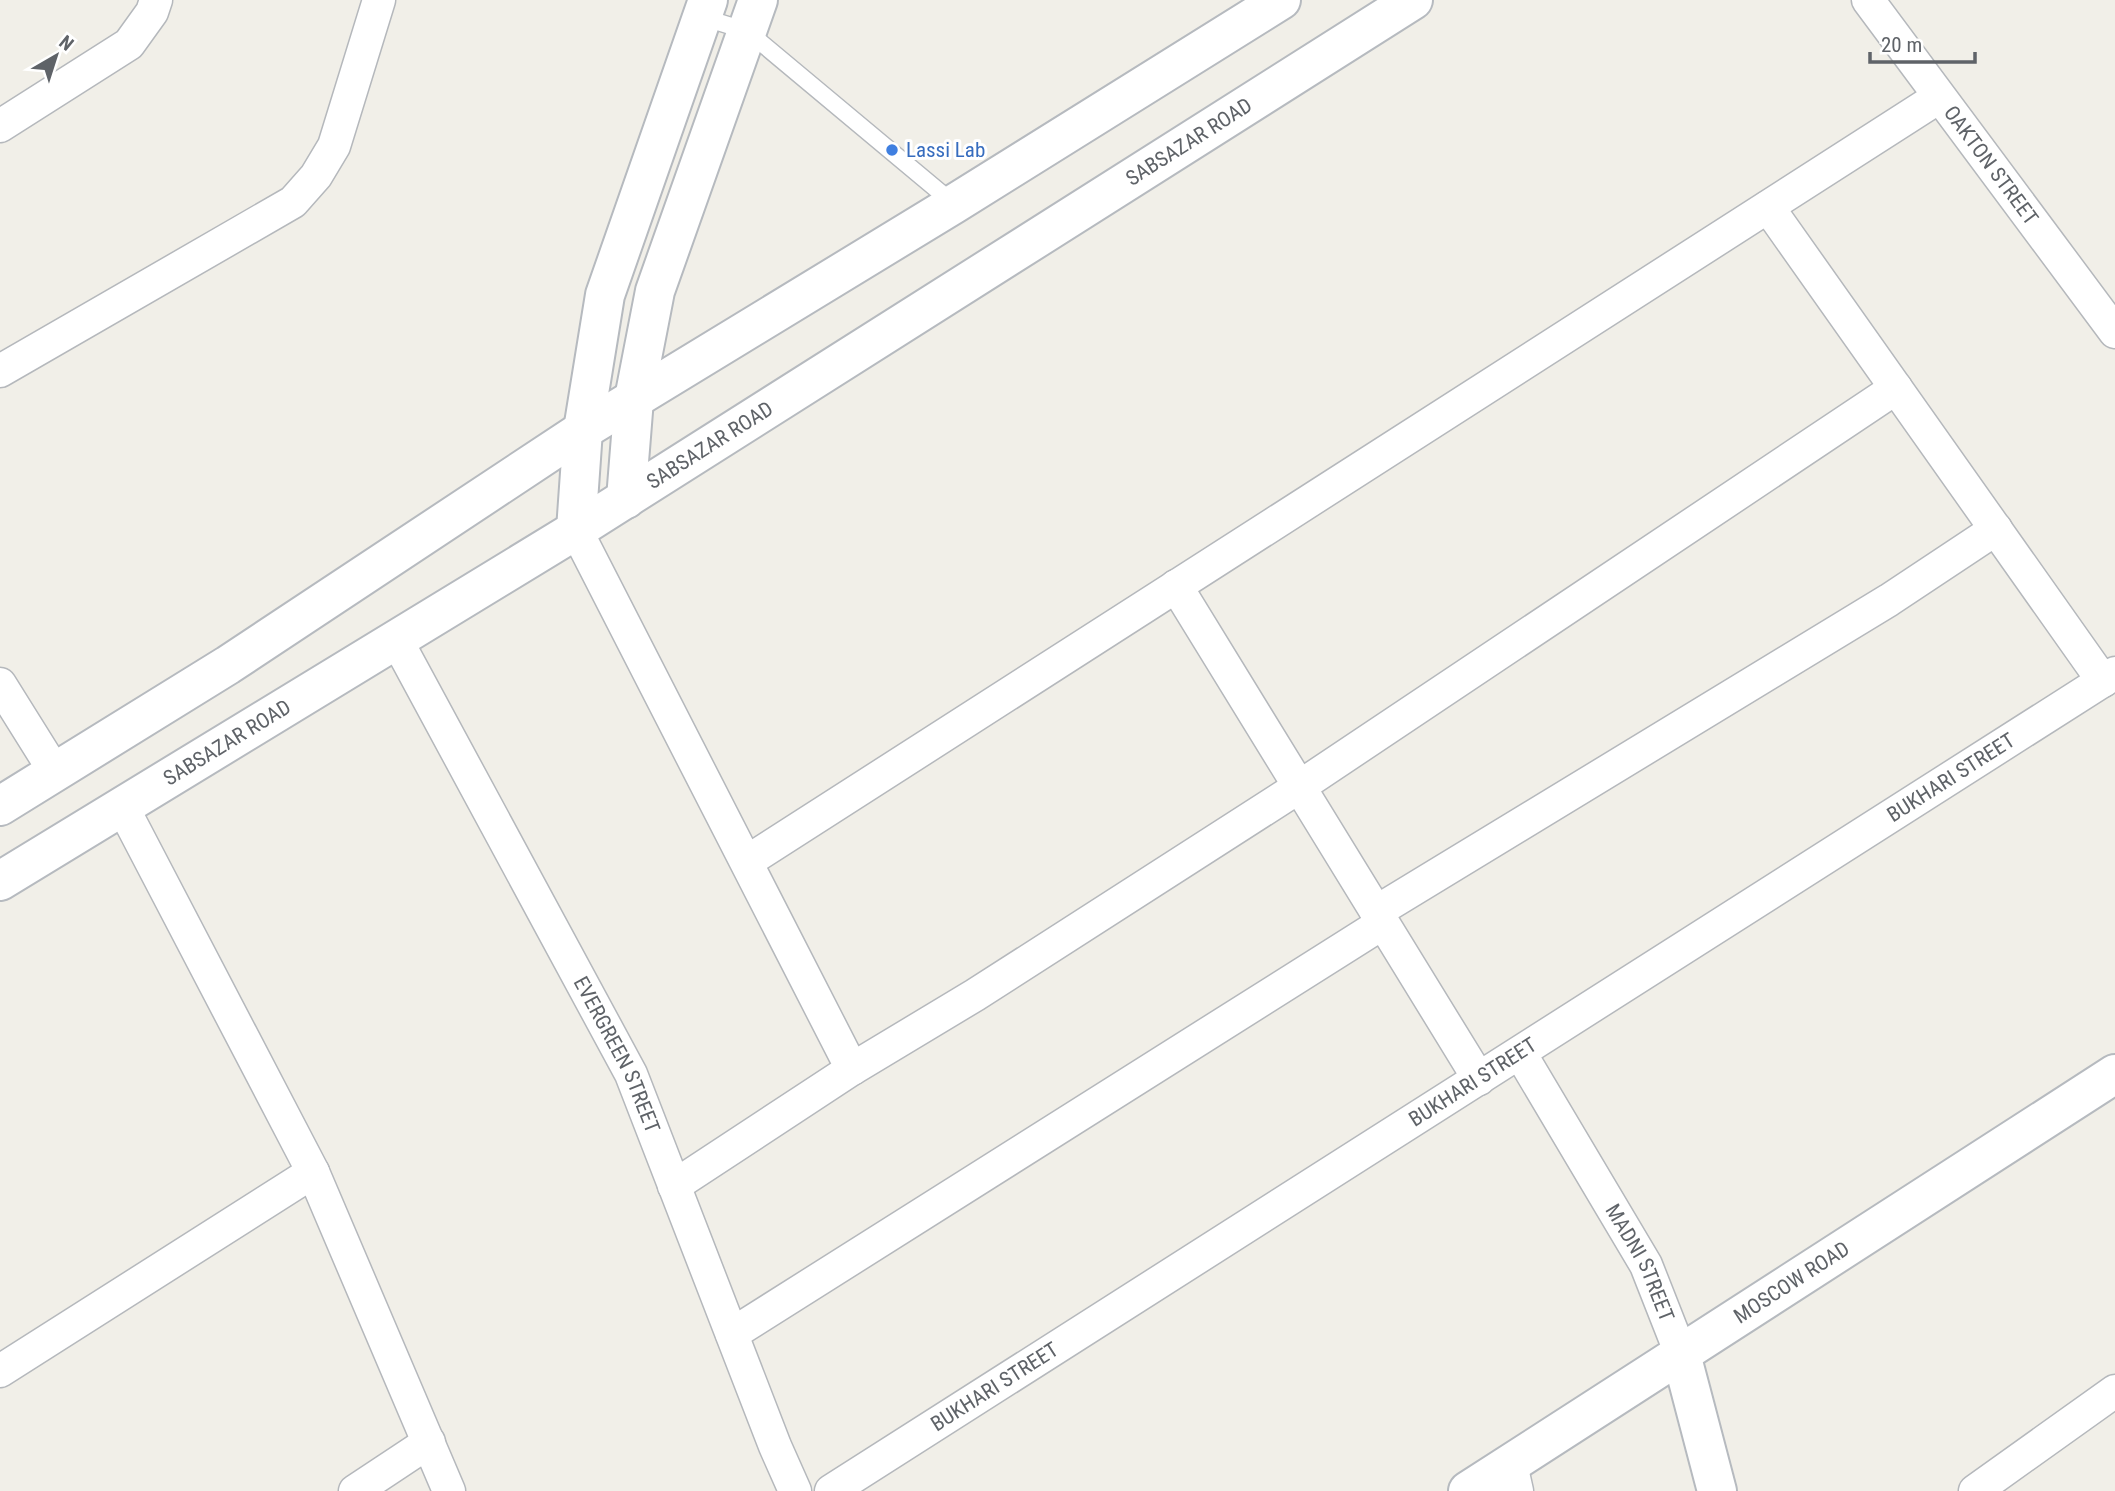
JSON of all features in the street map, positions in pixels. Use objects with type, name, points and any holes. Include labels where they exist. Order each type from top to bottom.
[{"type":"main road","points":[[0,806],[228,666],[583,430],[954,204],[1281,0]]},
{"type":"main road","name":"SABSAZAR ROAD","points":[[0,881],[626,499],[1413,0]]},
{"type":"main road","points":[[576,530],[583,430],[605,295],[705,8]]},
{"type":"main road","points":[[626,499],[634,399],[655,291],[753,15]]},
{"type":"main road","name":"MOSCOW ROAD","points":[[1468,1491],[1514,1477],[1681,1354],[2115,1074]]},
{"type":"main road","name":"MADNI STREET","points":[[1681,1354],[1717,1491]]},
{"type":"street","points":[[0,125],[128,44],[152,12],[156,0]]},
{"type":"street","points":[[0,372],[293,202],[316,176],[334,146],[379,0]]},
{"type":"street","name":"OAKTON STREET","points":[[1868,0],[2115,332]]},
{"type":"street","points":[[748,861],[1940,96]]},
{"type":"street","points":[[1768,207],[1996,529],[2109,677]]},
{"type":"street","points":[[674,1186],[852,1069],[975,995],[1299,788],[1896,388]]},
{"type":"street","points":[[732,1334],[1380,917],[1877,607],[1996,529]]},
{"type":"street","points":[[576,530],[748,861],[852,1069]]},
{"type":"street","points":[[1176,586],[1479,1079]]},
{"type":"street","name":"EVERGREEN STREET","points":[[396,639],[631,1074],[794,1491]]},
{"type":"street","name":"BUKHARI STREET","points":[[831,1491],[2109,677]]},
{"type":"street","points":[[0,684],[55,772]]},
{"type":"street","points":[[122,806],[313,1172],[449,1491]]},
{"type":"street","name":"MADNI STREET","points":[[1520,1053],[1646,1265],[1681,1354]]},
{"type":"street","points":[[0,1371],[313,1172]]},
{"type":"street","points":[[1980,1490],[2115,1391]]},
{"type":"street","points":[[355,1491],[429,1442]]},
{"type":"lane","points":[[705,8],[753,15],[954,204]]},
{"type":"place","name":"Lassi Lab","points":[[892,150]]}]
